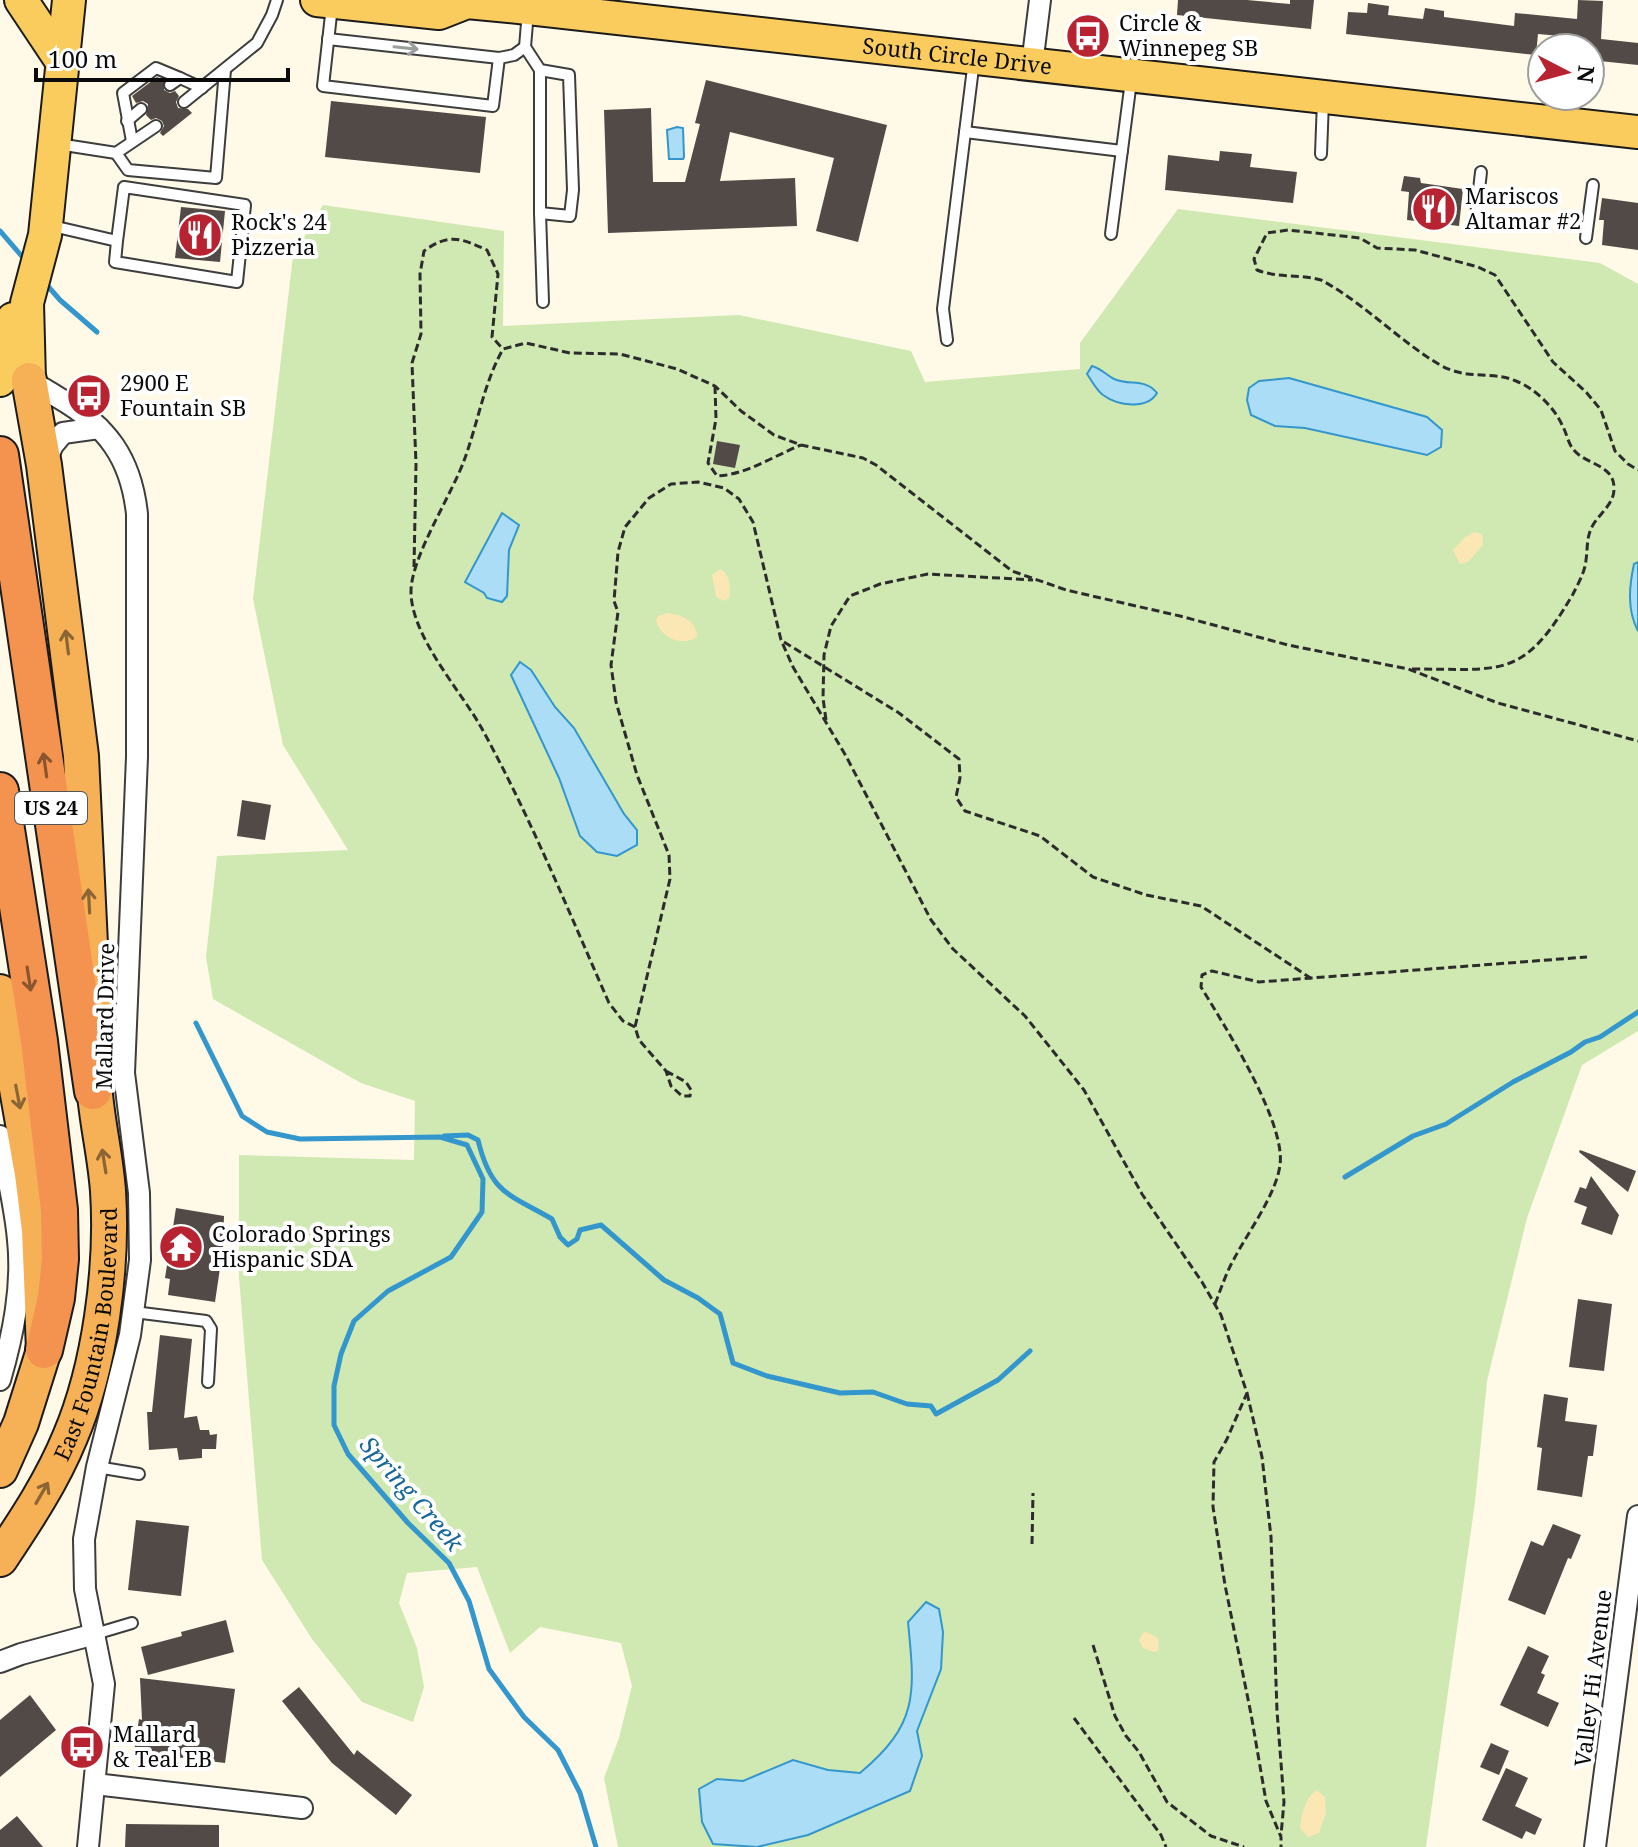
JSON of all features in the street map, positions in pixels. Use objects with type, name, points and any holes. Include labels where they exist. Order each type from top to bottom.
[{"type":"highway","name":"East Fountain Boulevard","points":[[0,1559],[45,1489],[70,1436],[86,1389],[108,1272],[109,1221],[108,1189],[93,1091],[93,972],[81,756],[44,465],[10,382]]},
{"type":"highway","name":"US 24","points":[[0,455],[93,1091]]},
{"type":"highway","name":"US 24","points":[[0,791],[39,1041],[59,1210],[60,1259],[56,1298],[44,1350]]},
{"type":"highway","name":"East Fountain Boulevard","points":[[0,992],[39,1230],[44,1350],[21,1423],[0,1470]]},
{"type":"main road","points":[[21,0],[63,63]]},
{"type":"main road","points":[[10,382],[13,318],[46,230],[69,0]]},
{"type":"main road","name":"South Circle Drive","points":[[324,1],[439,13],[466,1],[1638,132]]},
{"type":"street","points":[[1032,65],[1040,0]]},
{"type":"street","name":"Mallard Drive","points":[[10,382],[72,406],[99,428],[112,442],[131,475],[137,514],[137,757],[124,1073],[139,1193],[140,1260],[130,1335],[86,1517],[83,1560],[85,1589],[104,1684],[88,1847]]},
{"type":"street","points":[[44,465],[53,445],[63,433],[99,428]]},
{"type":"street","points":[[0,1136],[18,1241],[19,1274],[9,1348],[0,1380]]},
{"type":"street","name":"Valley Hi Avenue","points":[[1595,1847],[1638,1516]]},
{"type":"street","points":[[0,1662],[95,1634]]},
{"type":"street","points":[[95,1784],[302,1808]]},
{"type":"lane","points":[[184,102],[257,43],[277,0]]},
{"type":"lane","points":[[324,1],[328,39],[323,86],[493,106],[499,58]]},
{"type":"lane","points":[[528,8],[525,47],[540,70],[543,302]]},
{"type":"lane","points":[[328,39],[499,58],[514,55],[525,47]]},
{"type":"lane","points":[[947,340],[943,309],[974,58]]},
{"type":"lane","points":[[132,141],[123,93],[156,68],[202,88]]},
{"type":"lane","points":[[116,153],[128,170],[216,178],[225,70]]},
{"type":"lane","points":[[540,70],[569,75],[573,190],[570,216],[540,213]]},
{"type":"lane","points":[[1111,234],[1132,76]]},
{"type":"lane","points":[[170,85],[180,78]]},
{"type":"lane","points":[[1321,154],[1323,99]]},
{"type":"lane","points":[[127,121],[141,109]]},
{"type":"lane","points":[[56,144],[116,153],[156,126]]},
{"type":"lane","points":[[965,132],[1122,151]]},
{"type":"lane","points":[[1475,225],[1481,172]]},
{"type":"lane","points":[[1586,238],[1593,185]]},
{"type":"lane","points":[[124,187],[245,205],[237,282],[115,262],[117,241],[124,187]]},
{"type":"lane","points":[[46,230],[117,241]]},
{"type":"lane","points":[[134,1312],[206,1321],[211,1329],[208,1382]]},
{"type":"lane","points":[[97,1467],[139,1474]]},
{"type":"lane","points":[[95,1634],[132,1623]]},
{"type":"path","points":[[1408,669],[1493,669],[1521,660],[1536,648],[1555,625],[1580,581],[1586,562],[1586,541],[1592,525],[1611,502],[1613,478],[1604,468],[1579,456],[1571,447],[1553,409],[1517,381],[1496,375],[1474,377],[1455,372],[1429,358],[1321,280],[1257,270],[1254,259],[1267,233],[1288,230],[1360,238],[1377,248],[1415,250],[1478,267],[1495,275],[1553,362],[1601,410],[1615,451],[1638,470]]},
{"type":"path","points":[[503,349],[492,337],[498,274],[487,250],[461,239],[439,240],[424,251],[420,274],[421,334],[412,363],[416,464],[411,595],[442,671],[479,724],[529,823],[609,1003],[623,1021],[635,1027]]},
{"type":"path","points":[[414,571],[464,460],[491,370],[503,349],[526,343],[570,353],[620,354],[677,369],[715,386],[741,411],[774,435],[801,445],[863,458],[876,465],[1012,571],[1066,590],[1288,645],[1408,669],[1498,703],[1638,741]]},
{"type":"path","points":[[715,386],[716,419],[708,463],[717,476]]},
{"type":"path","points":[[717,476],[744,471],[801,445]]},
{"type":"path","points":[[714,485],[717,476]]},
{"type":"path","points":[[666,1071],[671,1086],[682,1096],[690,1096],[691,1090],[686,1082],[666,1071],[639,1040],[635,1027],[670,879],[669,855],[637,775],[616,702],[611,665],[618,612],[614,601],[618,552],[625,527],[649,498],[671,484],[698,482],[724,488],[739,499],[753,522],[781,640],[793,667],[931,920],[953,949],[1025,1016],[1084,1090],[1142,1194],[1221,1315],[1247,1393],[1262,1457],[1271,1537],[1277,1711],[1284,1802],[1281,1847]]},
{"type":"path","points":[[827,725],[823,698],[824,665],[831,626],[850,596],[880,584],[928,574],[1036,580]]},
{"type":"path","points":[[781,640],[899,713],[959,759],[960,778],[956,797],[965,811],[1040,836],[1093,877],[1146,895],[1201,906],[1312,979]]},
{"type":"path","points":[[1215,1304],[1232,1261],[1265,1207],[1280,1166],[1278,1142],[1262,1097],[1201,987],[1202,975],[1212,971],[1259,982],[1587,957]]},
{"type":"path","points":[[1247,1393],[1214,1462],[1213,1507],[1266,1801],[1281,1837]]},
{"type":"path","points":[[1032,1544],[1033,1493]]},
{"type":"path","points":[[1093,1645],[1115,1716],[1167,1802],[1211,1836],[1244,1847]]},
{"type":"path","points":[[1074,1718],[1161,1835],[1166,1847]]},
{"type":"green space","points":[[323,205],[504,231],[503,326],[739,315],[911,351],[925,382],[1080,369],[1080,343],[1178,209],[1600,263],[1638,284],[1638,1031],[1582,1065],[1527,1218],[1487,1381],[1475,1502],[1426,1847],[618,1847],[604,1778],[619,1738],[632,1686],[621,1643],[540,1627],[510,1653],[477,1567],[407,1573],[399,1603],[417,1648],[424,1687],[413,1722],[362,1702],[312,1639],[262,1560],[239,1277],[239,1155],[414,1160],[415,1101],[361,1083],[213,999],[206,957],[217,856],[348,850],[283,745],[253,599],[293,256]]},
{"type":"sand","points":[[1474,532],[1482,534],[1483,545],[1468,562],[1460,564],[1453,550]]},
{"type":"sand","points":[[720,569],[726,574],[730,586],[729,598],[725,601],[716,597],[712,575]]},
{"type":"sand","points":[[668,613],[688,620],[697,637],[679,641],[662,632],[656,621],[658,616]]},
{"type":"sand","points":[[1144,1631],[1158,1638],[1159,1650],[1154,1652],[1143,1648],[1139,1640]]},
{"type":"sand","points":[[1317,1790],[1325,1797],[1326,1813],[1319,1833],[1308,1837],[1300,1828],[1302,1817],[1307,1801]]},
{"type":"water","points":[[683,128],[684,157],[669,159],[667,130]]},
{"type":"water","points":[[1092,366],[1114,379],[1147,385],[1157,393],[1139,404],[1124,404],[1109,399],[1087,374]]},
{"type":"water","points":[[1289,378],[1427,417],[1442,430],[1441,447],[1427,455],[1305,428],[1275,426],[1251,415],[1247,400],[1249,388],[1259,381]]},
{"type":"water","points":[[502,513],[519,525],[509,550],[507,596],[502,602],[487,598],[465,582]]},
{"type":"water","points":[[1638,562],[1638,631],[1630,598],[1634,564]]},
{"type":"water","points":[[520,662],[531,670],[555,707],[574,728],[624,814],[637,830],[637,845],[617,856],[597,852],[580,836],[559,778],[511,675]]},
{"type":"water","points":[[926,1602],[939,1609],[943,1632],[941,1669],[917,1731],[922,1756],[910,1791],[808,1835],[757,1847],[713,1844],[702,1822],[699,1789],[717,1779],[743,1781],[793,1760],[828,1770],[860,1773],[879,1755],[893,1739],[909,1706],[912,1669],[908,1622]]},
{"type":"building","points":[[1178,0],[1247,0],[1290,4],[1290,0],[1314,0],[1311,29],[1177,15]]},
{"type":"building","points":[[1578,0],[1603,1],[1601,32],[1526,32],[1526,54],[1346,34],[1348,12],[1367,13],[1368,3],[1389,6],[1388,15],[1423,19],[1425,8],[1444,11],[1444,17],[1514,26],[1515,13],[1577,19]]},
{"type":"building","points":[[1606,40],[1638,43],[1638,65],[1606,62]]},
{"type":"building","points":[[157,77],[164,80],[164,90],[170,93],[175,91],[179,96],[176,102],[178,108],[188,109],[192,113],[163,136],[160,133],[164,126],[162,121],[156,118],[151,120],[146,115],[148,104],[143,101],[136,103],[132,96]]},
{"type":"building","points":[[706,80],[887,125],[858,242],[816,231],[834,158],[730,132],[720,181],[795,178],[797,226],[608,233],[604,110],[651,108],[653,182],[685,182],[700,124],[695,123]]},
{"type":"building","points":[[331,101],[486,117],[480,173],[325,157]]},
{"type":"building","points":[[1220,151],[1252,154],[1250,167],[1297,172],[1293,203],[1165,190],[1168,155],[1219,161]]},
{"type":"building","name":"Mariscos Altamar #2","points":[[1404,176],[1420,178],[1421,183],[1463,189],[1459,226],[1407,220],[1409,192],[1401,191]]},
{"type":"building","points":[[1602,198],[1638,203],[1638,250],[1602,245],[1604,220],[1599,220]]},
{"type":"building","name":"Rock's 24 Pizzeria","points":[[181,207],[225,211],[220,262],[175,258]]},
{"type":"building","points":[[717,441],[740,445],[735,468],[713,464]]},
{"type":"building","points":[[242,800],[271,805],[265,840],[237,836]]},
{"type":"building","points":[[1579,1152],[1636,1171],[1628,1192]]},
{"type":"building","points":[[1591,1176],[1619,1215],[1612,1235],[1581,1224],[1587,1207],[1574,1202],[1580,1187],[1586,1189]]},
{"type":"building","points":[[176,1208],[224,1216],[215,1302],[168,1295],[170,1279],[165,1278]]},
{"type":"building","points":[[1578,1299],[1612,1304],[1604,1371],[1569,1367]]},
{"type":"building","points":[[160,1335],[192,1339],[184,1418],[197,1416],[200,1430],[209,1430],[210,1435],[217,1434],[216,1449],[202,1449],[202,1458],[179,1460],[177,1448],[149,1450],[147,1412],[152,1412]]},
{"type":"building","points":[[1544,1394],[1568,1398],[1565,1421],[1597,1425],[1593,1456],[1588,1456],[1582,1497],[1537,1490],[1542,1448],[1537,1447]]},
{"type":"building","points":[[136,1520],[189,1526],[181,1596],[128,1590]]},
{"type":"building","points":[[1553,1524],[1581,1535],[1571,1559],[1568,1558],[1545,1615],[1508,1600],[1531,1541],[1543,1546]]},
{"type":"building","points":[[226,1620],[234,1652],[148,1675],[141,1647]]},
{"type":"building","points":[[1528,1646],[1549,1656],[1537,1693],[1559,1703],[1548,1727],[1500,1705]]},
{"type":"building","points":[[140,1678],[235,1689],[225,1763],[134,1752],[139,1719],[142,1720]]},
{"type":"building","points":[[299,1687],[354,1755],[357,1750],[412,1795],[396,1815],[332,1763],[282,1701]]},
{"type":"building","points":[[30,1695],[56,1730],[0,1777],[0,1720]]},
{"type":"building","points":[[1491,1743],[1509,1751],[1499,1775],[1480,1767]]},
{"type":"building","points":[[1506,1768],[1528,1778],[1515,1806],[1542,1819],[1535,1835],[1526,1831],[1522,1839],[1482,1820]]},
{"type":"building","points":[[17,1816],[43,1847],[0,1847],[0,1830]]},
{"type":"building","points":[[126,1824],[219,1825],[219,1847],[125,1847]]},
{"type":"waterway","name":"Spring Creek","points":[[0,231],[26,261]]},
{"type":"waterway","name":"Spring Creek","points":[[46,284],[97,332]]},
{"type":"waterway","points":[[1345,1177],[1413,1136],[1446,1124],[1513,1082],[1585,1042],[1600,1037],[1638,1012]]},
{"type":"waterway","name":"Spring Creek","points":[[196,1023],[242,1116],[267,1132],[300,1139],[440,1137],[467,1145],[483,1179],[482,1212],[451,1257],[388,1291],[354,1321],[341,1354],[334,1386],[334,1425],[348,1454],[408,1523],[449,1563],[469,1601],[489,1669],[524,1717],[558,1750],[580,1793],[596,1847]]},
{"type":"waterway","points":[[444,1136],[468,1135],[478,1140],[483,1158],[496,1182],[513,1197],[552,1219],[560,1237],[568,1245],[577,1239],[580,1230],[601,1225],[664,1280],[720,1314],[733,1363],[767,1376],[840,1393],[873,1392],[907,1404],[931,1406],[936,1414],[998,1380],[1030,1351]]},
{"type":"place","name":"Circle & Winnepeg SB","points":[[1088,36]]},
{"type":"place","name":"Mariscos Altamar #2","points":[[1434,209]]},
{"type":"place","name":"Rock's 24 Pizzeria","points":[[200,235]]},
{"type":"place","name":"2900 E Fountain SB","points":[[89,396]]},
{"type":"place","name":"Colorado Springs Hispanic SDA","points":[[181,1247]]},
{"type":"place","name":"Mallard & Teal EB","points":[[82,1747]]}]
